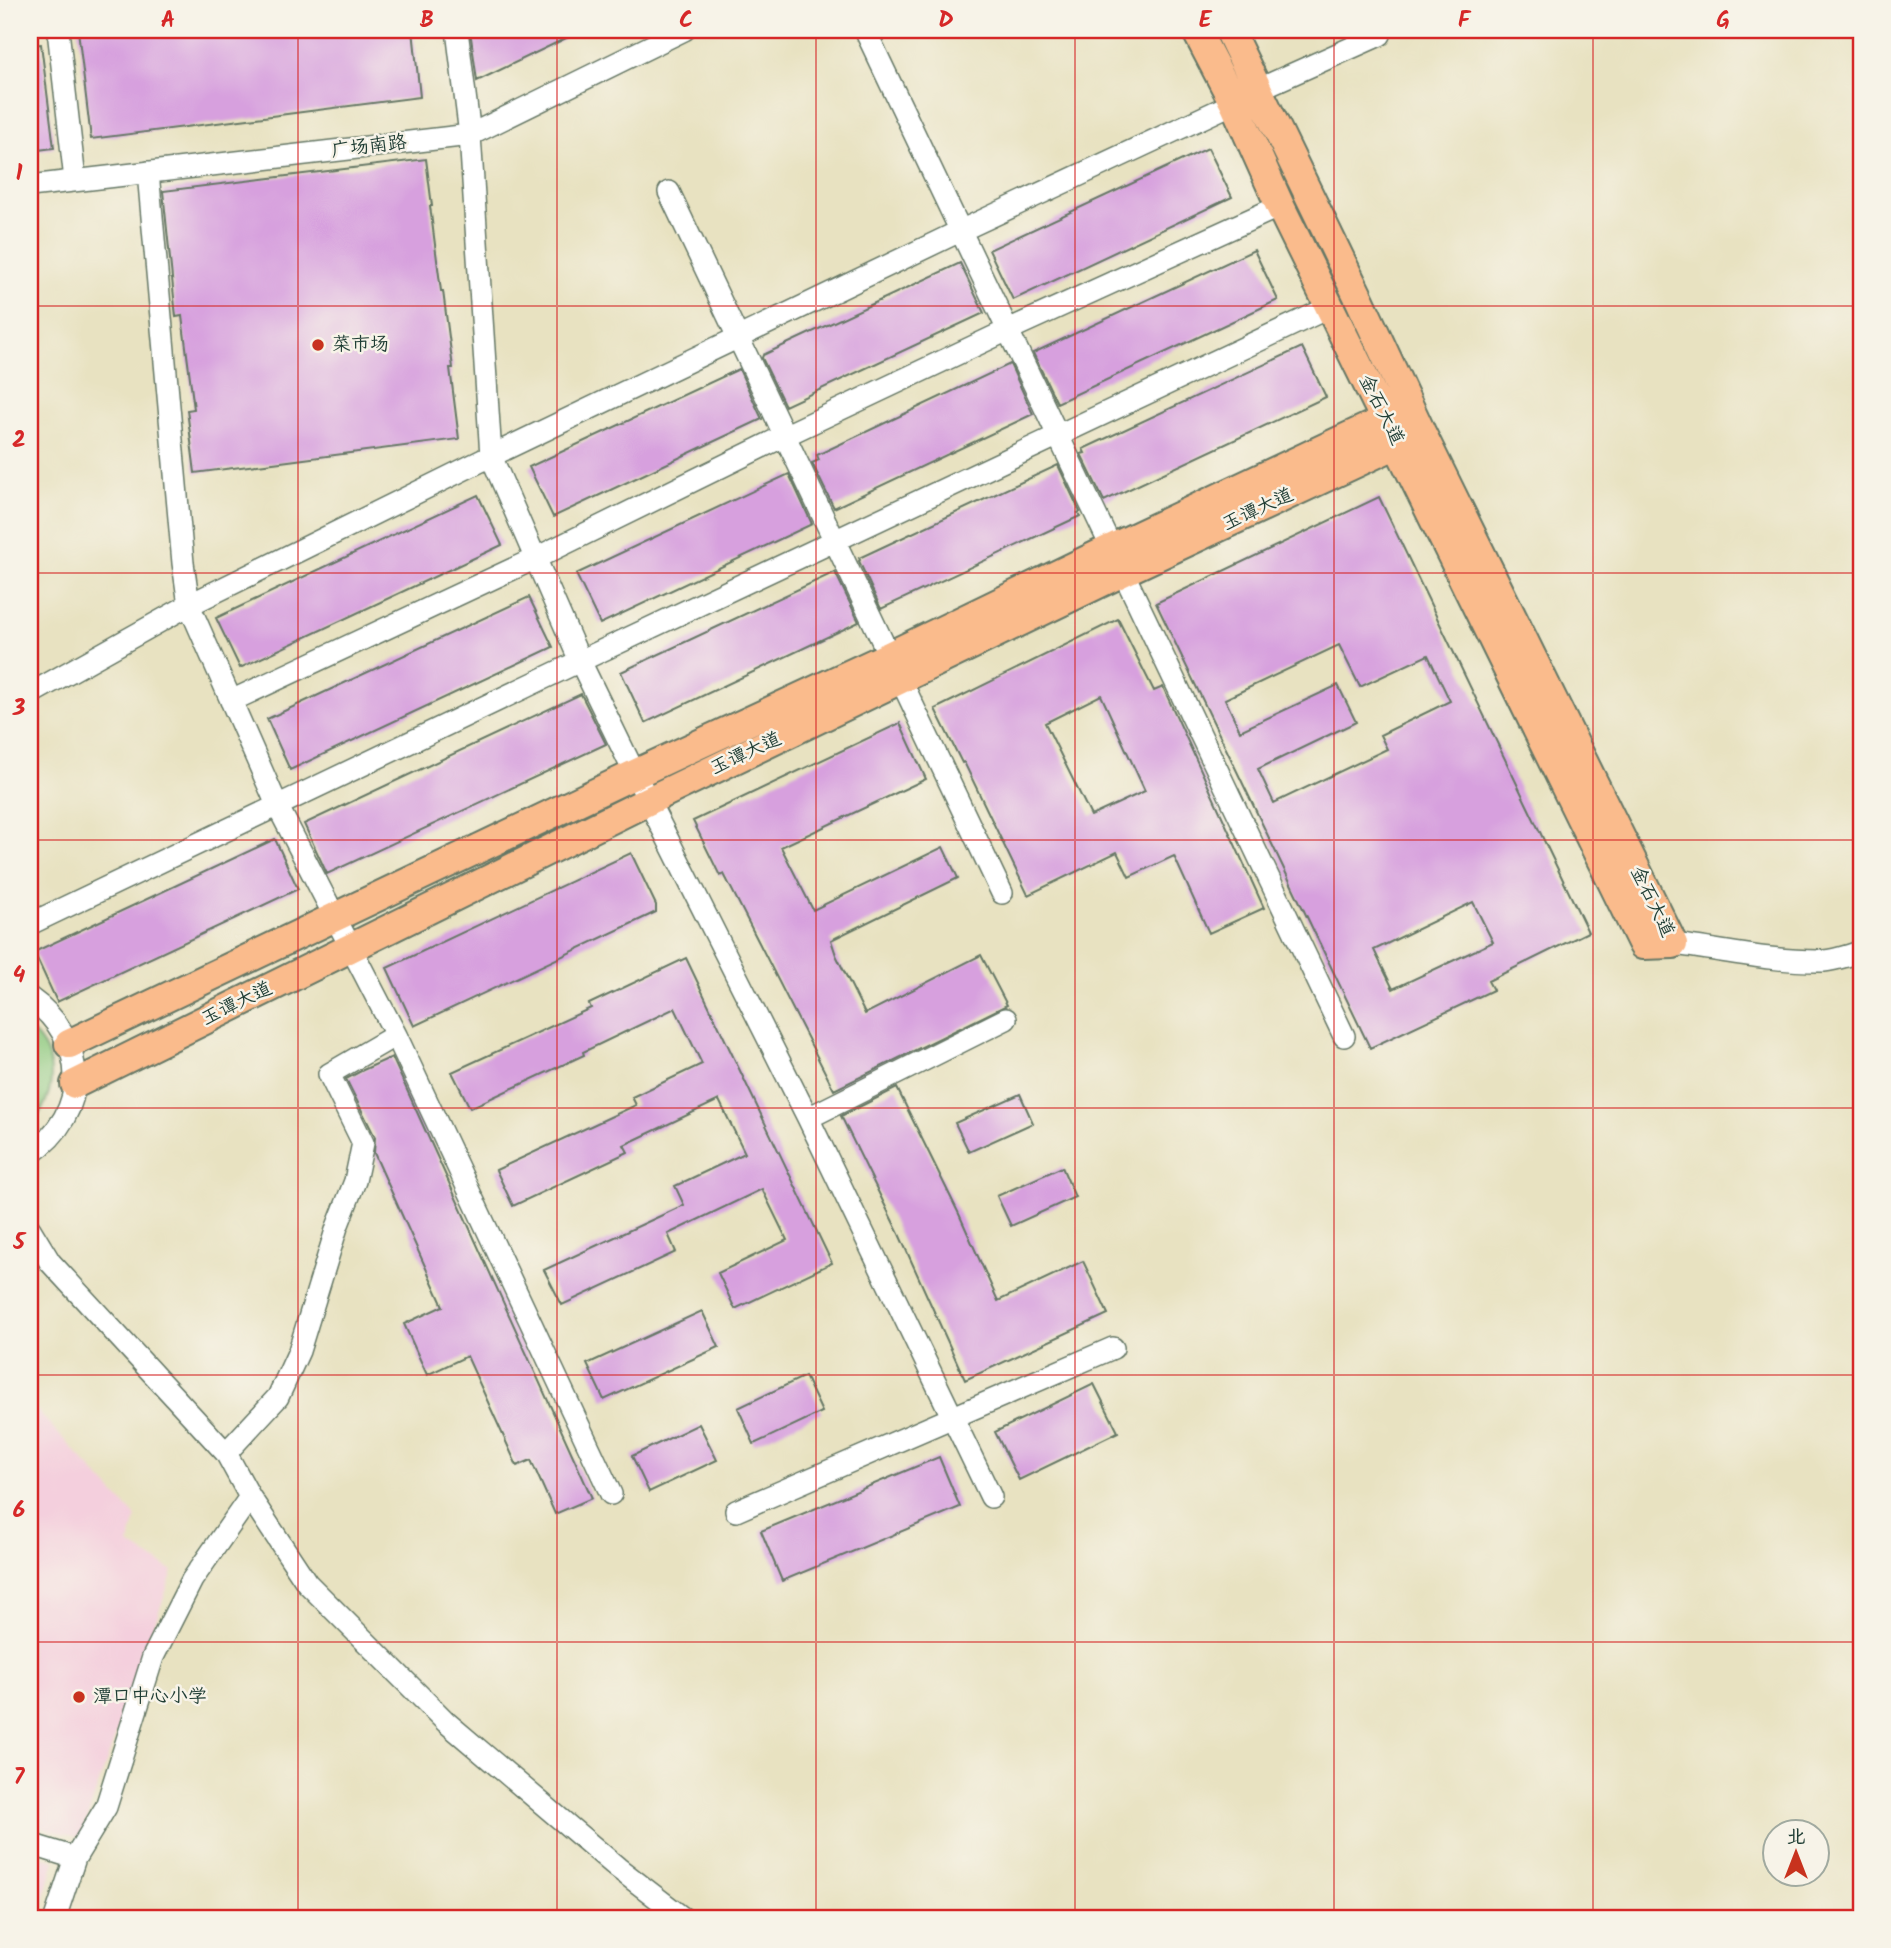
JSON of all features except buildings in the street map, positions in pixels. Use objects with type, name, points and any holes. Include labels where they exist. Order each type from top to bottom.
[{"type":"main road","name":"金石大道","points":[[1196,30],[1234,103],[1280,206],[1330,307],[1404,426]]},
{"type":"main road","name":"金石大道","points":[[1229,30],[1357,294],[1404,426],[1643,945],[1673,944]]},
{"type":"main road","name":"玉谭大道","points":[[75,1084],[648,801],[895,668],[1117,560],[1404,426]]},
{"type":"main road","name":"玉谭大道","points":[[69,1044],[635,774],[895,668]]},
{"type":"street","points":[[58,30],[75,180]]},
{"type":"street","points":[[457,30],[470,135],[491,456],[580,660],[808,1118],[990,1497]]},
{"type":"street","name":"广场南路","points":[[30,186],[470,135],[684,30]]},
{"type":"street","points":[[865,30],[1344,1036]]},
{"type":"street","points":[[30,694],[189,605],[491,456],[1259,89],[1380,35]]},
{"type":"street","points":[[148,172],[180,535],[189,605],[277,805],[396,1035],[611,1494]]},
{"type":"street","points":[[669,192],[1002,893]]},
{"type":"street","points":[[231,701],[534,559],[1008,330],[1280,206]]},
{"type":"street","points":[[30,924],[580,660],[1330,307]]},
{"type":"street","points":[[1673,944],[1776,959],[1827,961],[1861,952]]},
{"type":"street","points":[[30,998],[45,1009],[69,1044],[75,1084],[64,1118],[54,1133],[30,1154]]},
{"type":"street","points":[[808,1118],[1006,1019]]},
{"type":"street","points":[[226,1453],[278,1397],[299,1351],[337,1227],[355,1181],[363,1143],[329,1073],[396,1035]]},
{"type":"street","points":[[30,1229],[50,1262],[226,1453],[250,1497],[307,1583],[446,1722],[618,1868],[683,1918]]},
{"type":"street","points":[[736,1511],[1113,1348]]},
{"type":"street","points":[[55,1918],[75,1858],[106,1807],[153,1657],[192,1580],[250,1497]]},
{"type":"street","points":[[30,1844],[75,1858]]},
{"type":"shaded area","name":"潭口中心小学","points":[[30,1403],[136,1517],[129,1544],[173,1571],[80,1838],[30,1824]]},
{"type":"shaded area","points":[[30,1853],[55,1860],[39,1918],[30,1918]]},
{"type":"green space","points":[[30,1030],[40,1040],[46,1052],[51,1077],[45,1102],[30,1125]]},
{"type":"place","name":"菜市场","points":[[318,345]]},
{"type":"place","name":"潭口中心小学","points":[[79,1697]]}]
